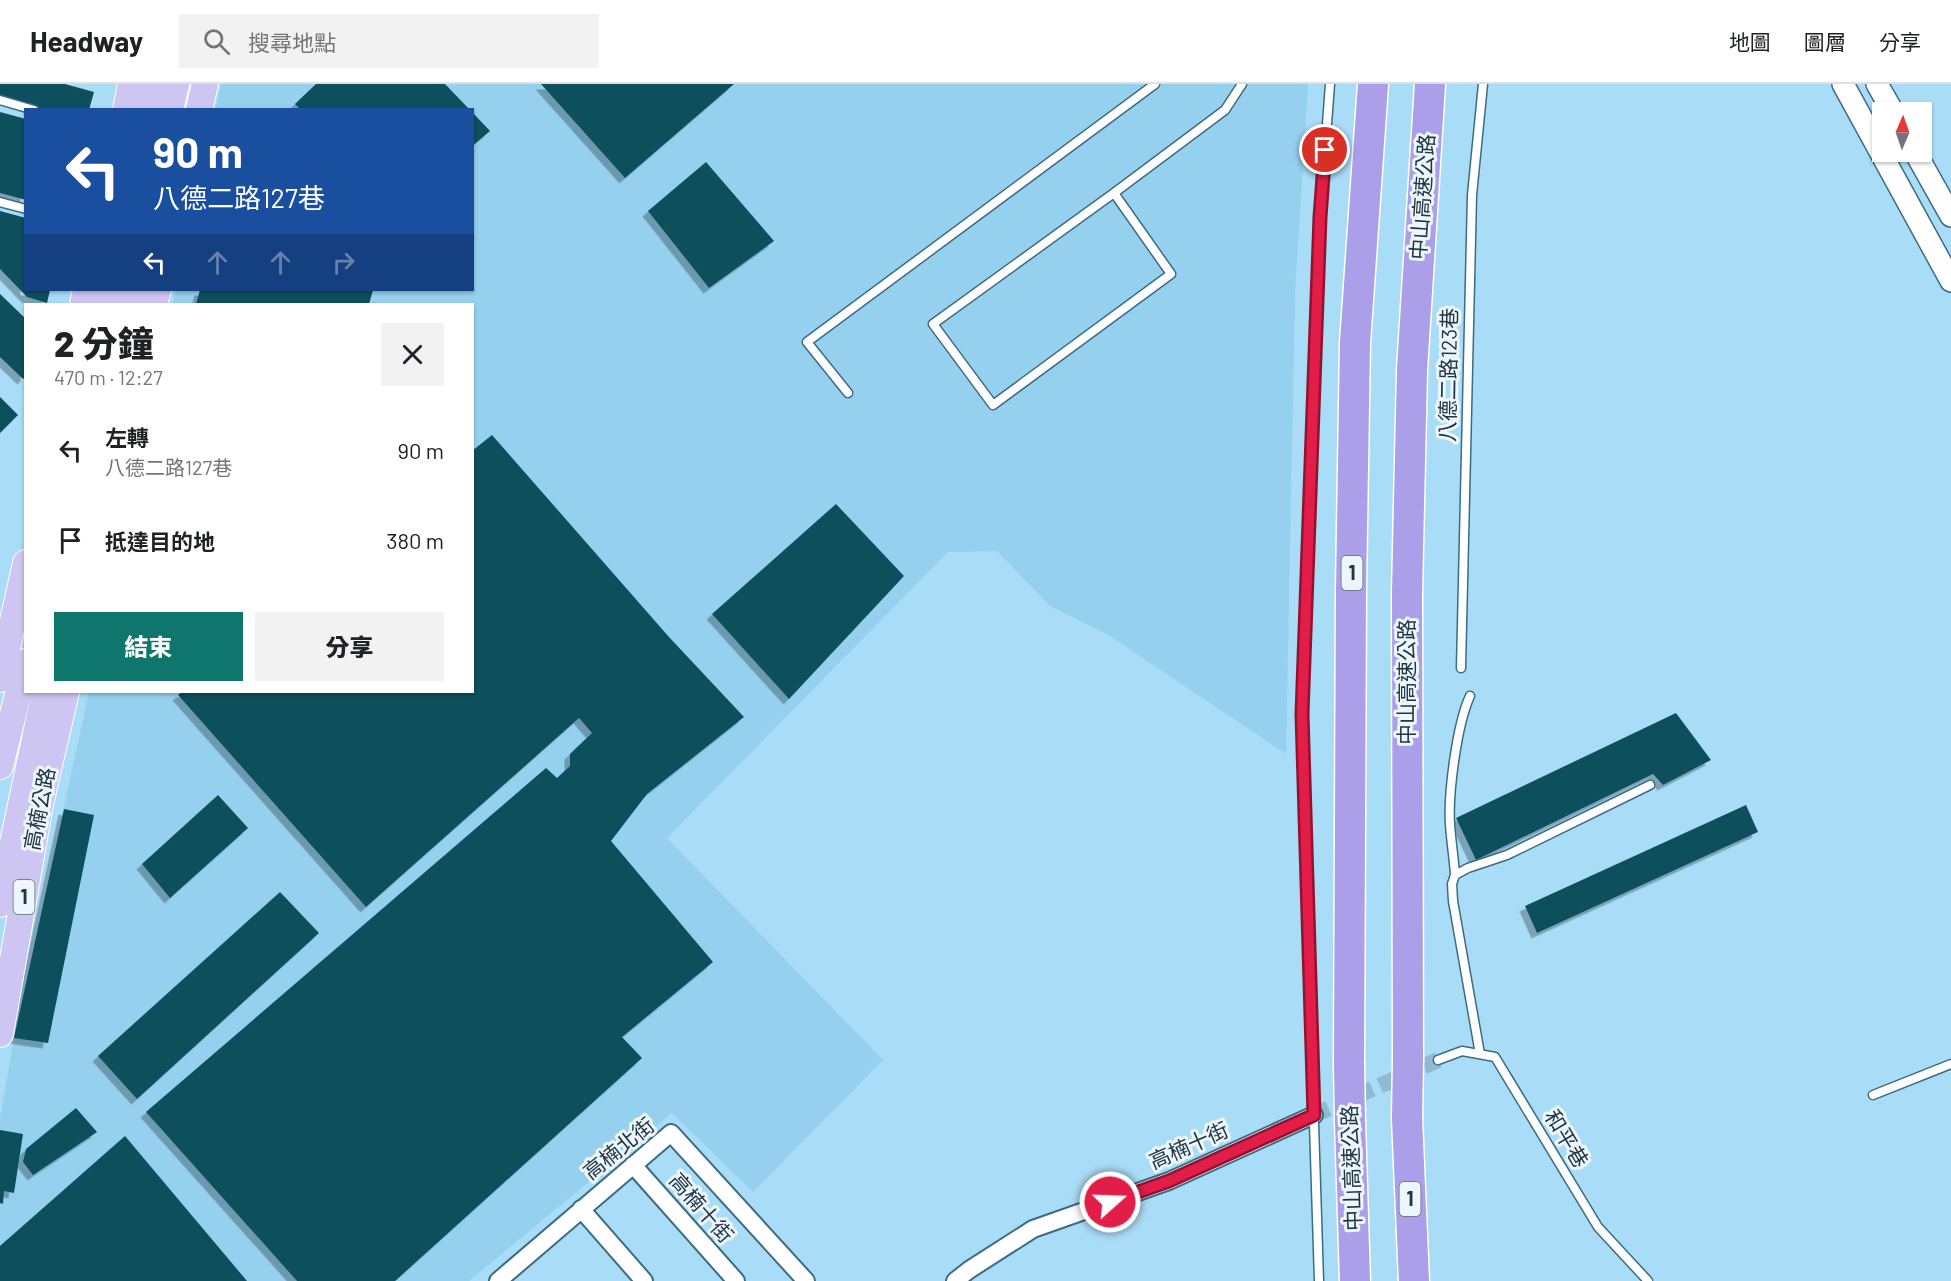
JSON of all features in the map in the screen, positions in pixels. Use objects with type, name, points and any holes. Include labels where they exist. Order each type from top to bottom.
[{"type":"highway","name":"中山高速公路","points":[[1355,1281],[1349,1063],[1351,601],[1355,355],[1372,84]]},
{"type":"highway","name":"中山高速公路","points":[[1414,1281],[1407,1118],[1407,593],[1412,393],[1431,84]]},
{"type":"main road","points":[[126,108],[132,84]]},
{"type":"main road","points":[[145,108],[150,84]]},
{"type":"main road","points":[[170,108],[176,84]]},
{"type":"main road","points":[[199,108],[205,84]]},
{"type":"main road","points":[[0,678],[24,572]]},
{"type":"main road","points":[[0,766],[4,736],[24,669]]},
{"type":"main road","name":"高楠公路","points":[[0,904],[37,759],[45,693]]},
{"type":"main road","name":"高楠公路","points":[[0,1034],[40,804],[37,759],[66,693]]},
{"type":"street","points":[[1843,84],[1951,281]]},
{"type":"street","points":[[1877,84],[1887,102]]},
{"type":"street","points":[[1921,162],[1951,216]]},
{"type":"street","points":[[4,736],[37,759]]},
{"type":"street","points":[[0,766],[37,759]]},
{"type":"street","name":"高楠十街","points":[[955,1281],[1033,1229],[1169,1181],[1314,1115]]},
{"type":"street","name":"高楠北街","points":[[498,1281],[671,1133],[806,1281]]},
{"type":"street","name":"高楠十街","points":[[633,1165],[736,1281]]},
{"type":"street","points":[[581,1209],[644,1281]]},
{"type":"lane","points":[[848,393],[807,342],[1155,84]]},
{"type":"lane","points":[[1114,193],[1171,274],[993,405],[933,324],[1226,110],[1242,84]]},
{"type":"lane","points":[[1319,1281],[1302,714],[1320,217],[1330,84]]},
{"type":"lane","name":"八德二路123巷","points":[[1461,668],[1472,195],[1483,84]]},
{"type":"lane","points":[[0,100],[27,108]]},
{"type":"lane","points":[[0,202],[24,208]]},
{"type":"lane","points":[[1438,1060],[1462,1050],[1480,1054],[1453,901],[1452,884],[1455,875],[1450,823],[1455,760],[1464,709],[1470,696]]},
{"type":"lane","points":[[1455,875],[1468,868],[1507,855],[1650,785]]},
{"type":"lane","name":"和平巷","points":[[1480,1054],[1495,1057],[1598,1227],[1648,1281]]},
{"type":"lane","points":[[1873,1095],[1951,1064]]},
{"type":"shaded area","points":[[221,84],[1308,84],[1295,292],[1286,754],[1107,634],[1050,606],[997,551],[948,552],[667,838],[883,1060],[753,1192],[672,1113],[469,1281],[0,1281],[0,1119],[14,1038],[89,693],[474,693],[474,303],[173,303],[176,291],[474,291],[474,108],[216,108]]},
{"type":"building","points":[[0,84],[65,84],[94,92],[90,108],[39,108],[0,96]]},
{"type":"building","points":[[316,84],[445,84],[468,108],[299,108],[295,104]]},
{"type":"building","points":[[541,84],[734,84],[625,178]]},
{"type":"building","points":[[0,112],[24,118],[24,199],[0,193]]},
{"type":"building","points":[[474,114],[490,131],[474,144]]},
{"type":"building","points":[[706,162],[774,241],[709,288],[648,211]]},
{"type":"building","points":[[0,211],[24,217],[24,291],[50,291],[47,303],[27,297],[0,269]]},
{"type":"building","points":[[200,291],[373,291],[369,303],[196,303]]},
{"type":"building","points":[[0,294],[24,317],[24,378],[0,357]]},
{"type":"building","points":[[0,397],[18,415],[0,433]]},
{"type":"building","points":[[492,435],[669,637],[744,717],[647,794],[611,841],[713,962],[622,1037],[642,1058],[395,1281],[297,1281],[146,1112],[546,768],[557,778],[570,766],[570,754],[592,733],[579,718],[366,907],[178,695],[181,693],[474,693],[474,449]]},
{"type":"building","points":[[836,504],[904,576],[789,699],[712,614]]},
{"type":"building","points":[[1676,713],[1711,760],[1663,785],[1653,774],[1476,860],[1456,818]]},
{"type":"building","points":[[218,795],[248,828],[170,898],[142,864]]},
{"type":"building","points":[[1746,805],[1758,832],[1537,933],[1525,906]]},
{"type":"building","points":[[64,809],[94,815],[48,1043],[14,1038]]},
{"type":"building","points":[[280,892],[319,933],[137,1099],[98,1056]]},
{"type":"building","points":[[76,1108],[97,1132],[33,1175],[23,1162],[26,1149]]},
{"type":"building","points":[[0,1130],[23,1134],[14,1193],[4,1191],[3,1204],[0,1203]]},
{"type":"building","points":[[125,1136],[247,1281],[0,1281],[0,1246]]},
{"type":"tunnel","points":[[1314,1115],[1438,1060]]},
{"type":"route","points":[[1110,1202],[1169,1181],[1314,1115],[1302,714],[1320,217],[1325,150]]}]
